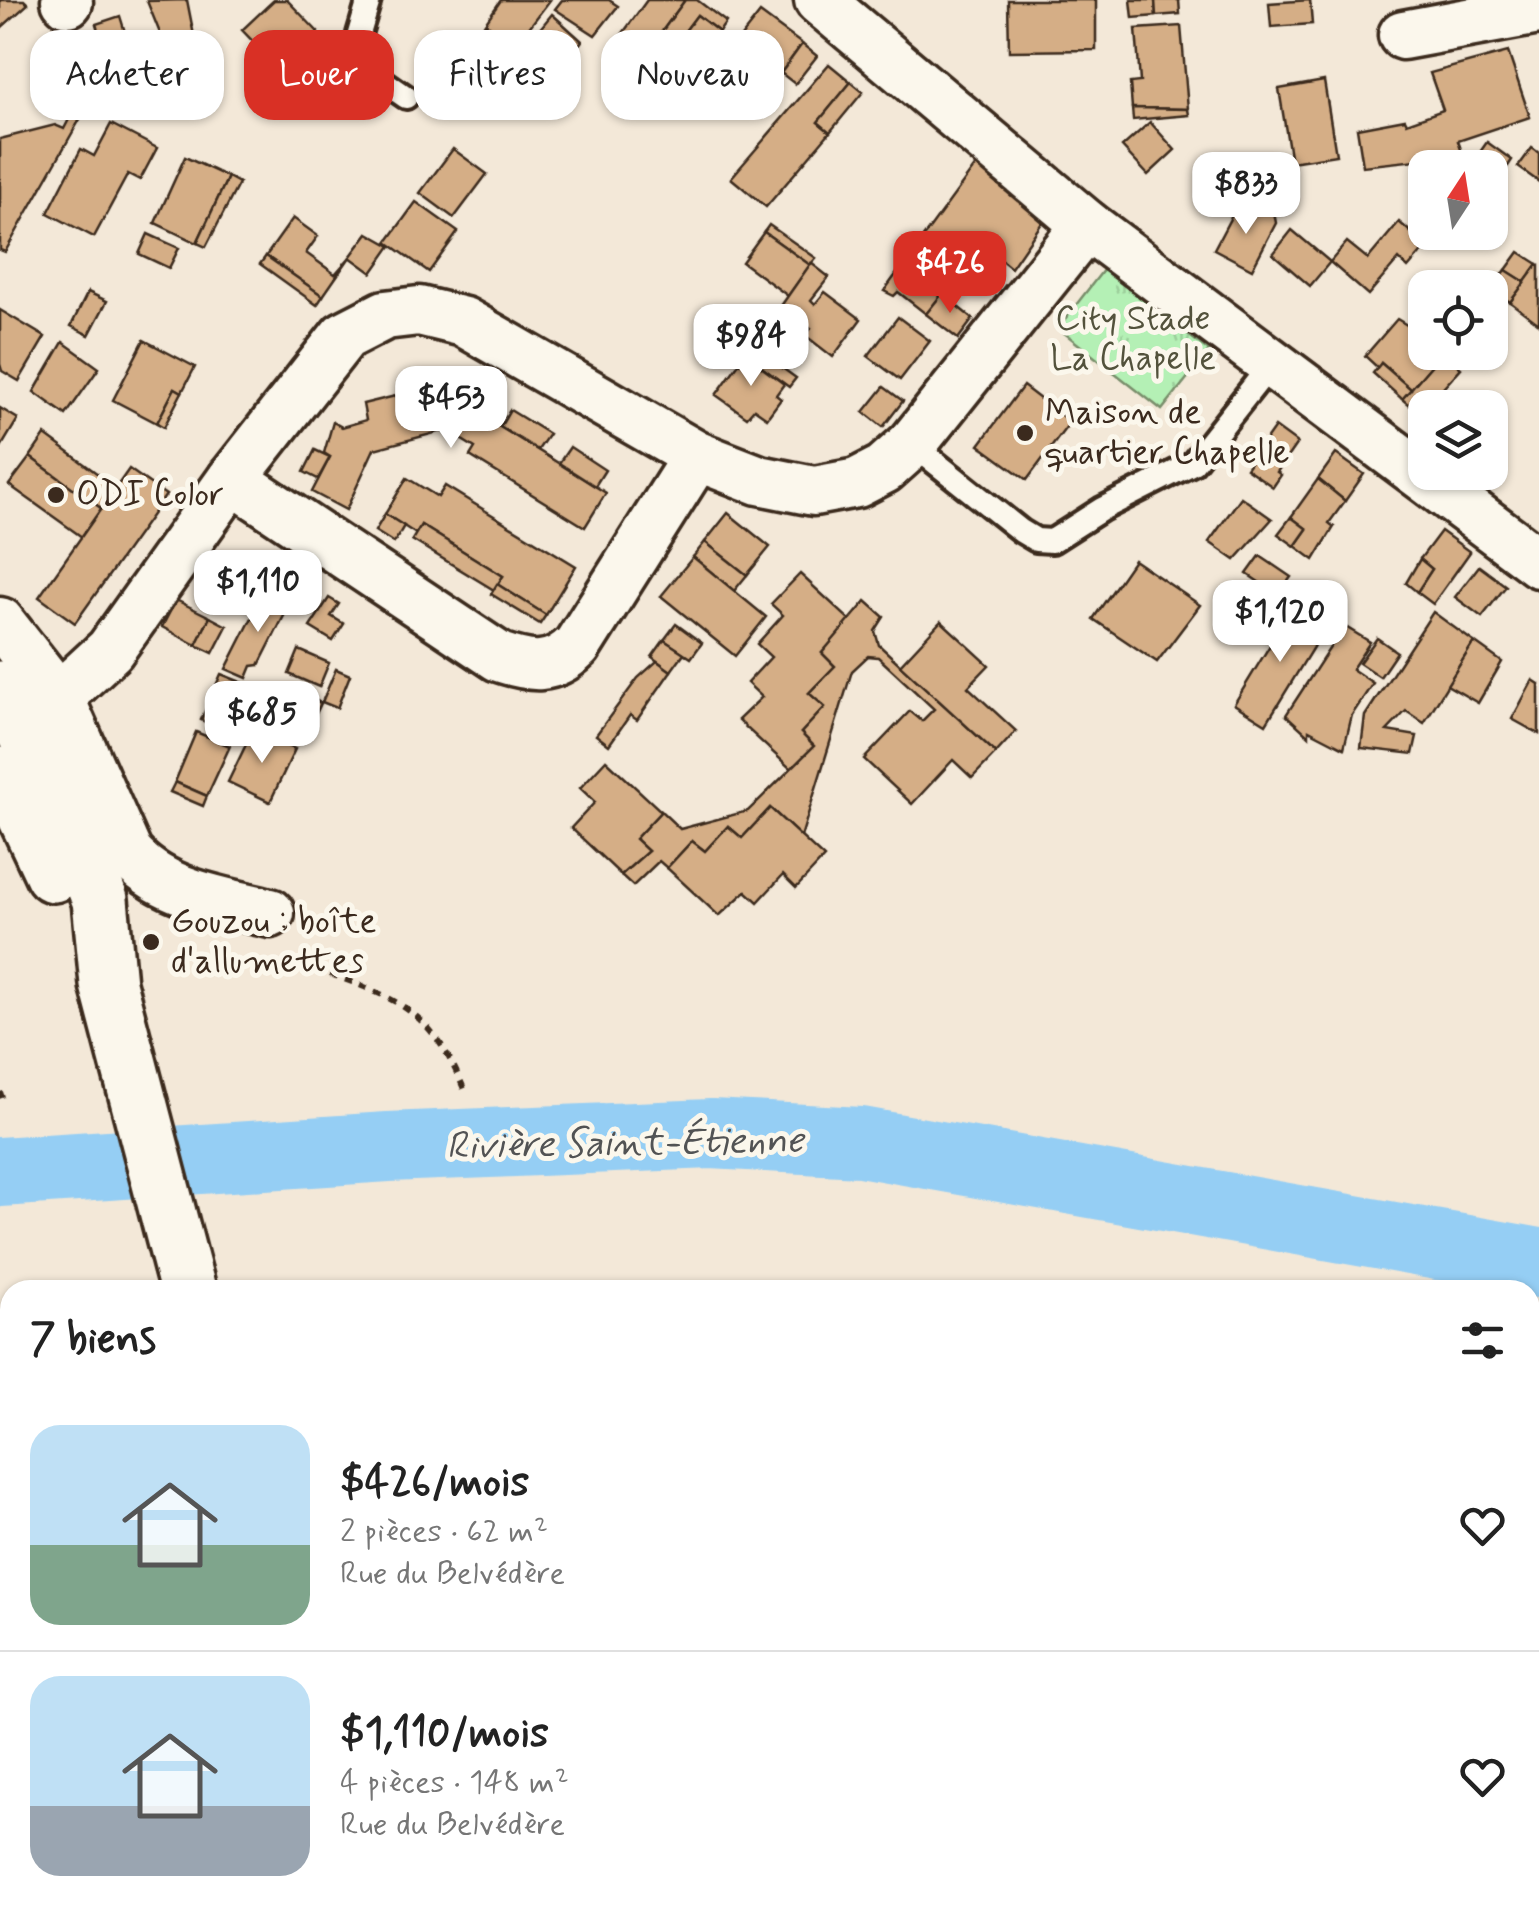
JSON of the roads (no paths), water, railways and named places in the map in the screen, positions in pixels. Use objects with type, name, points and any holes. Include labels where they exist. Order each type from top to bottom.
[{"type":"main road","points":[[0,689],[56,788],[100,900],[108,984],[185,1280]]},
{"type":"main road","points":[[0,775],[21,806],[108,984]]},
{"type":"street","points":[[819,0],[1087,225],[1539,563]]},
{"type":"street","points":[[1403,35],[1539,10]]},
{"type":"street","points":[[59,697],[110,650],[232,479],[344,336],[384,315],[419,311],[464,322],[697,456],[759,480],[814,491],[857,482],[884,469],[912,444],[1087,225]]},
{"type":"street","points":[[232,479],[499,657],[540,668],[565,658],[577,646],[697,456]]},
{"type":"street","points":[[0,622],[59,697],[128,853],[146,874],[179,889],[270,913]]},
{"type":"lane","points":[[369,0],[359,34],[367,70],[406,97]]},
{"type":"lane","points":[[912,444],[1021,532],[1036,540],[1052,541],[1102,509],[1193,463],[1272,364]]},
{"type":"waterway","name":"Rivière Saint-Étienne","points":[[0,1172],[388,1147],[711,1134],[861,1142],[1539,1263]]},
{"type":"place","name":"Maison de quartier Chapelle","points":[[1025,433]]},
{"type":"place","name":"ODI Color","points":[[56,495]]},
{"type":"place","name":"Gouzou : boîte d'allumettes","points":[[151,942]]},
{"type":"park label","name":"City Stade La Chapelle","points":[[1133,339]]}]
